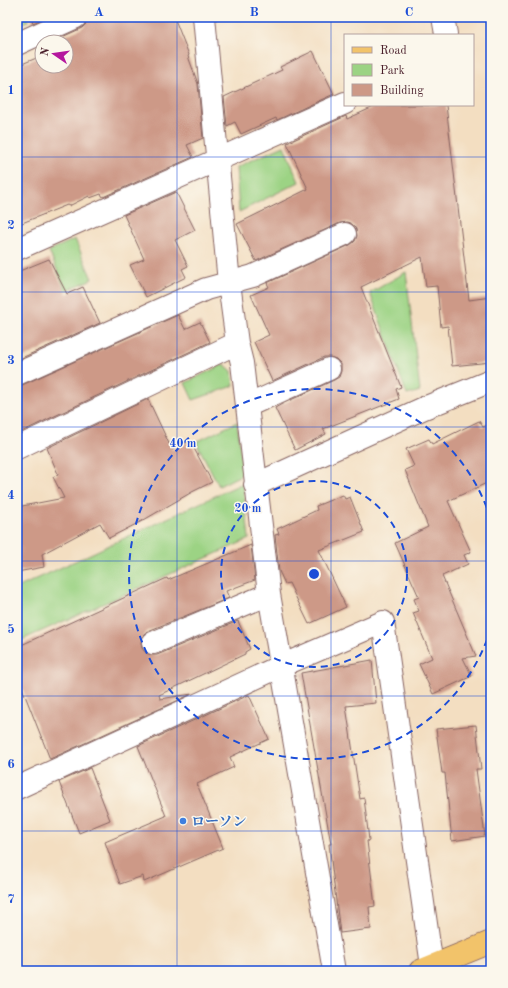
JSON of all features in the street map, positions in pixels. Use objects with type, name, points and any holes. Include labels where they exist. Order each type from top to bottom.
[{"type":"main road","points":[[426,969],[491,942]]},
{"type":"street","points":[[17,44],[76,17]]},
{"type":"street","points":[[204,17],[228,283],[237,343],[242,363],[268,594],[334,971]]},
{"type":"street","points":[[17,249],[344,103]]},
{"type":"street","points":[[17,374],[206,289],[253,276],[345,234]]},
{"type":"street","points":[[17,448],[237,343]]},
{"type":"street","points":[[247,406],[329,369]]},
{"type":"street","points":[[255,485],[424,408],[491,381]]},
{"type":"street","points":[[153,643],[268,594]]},
{"type":"street","points":[[17,788],[281,666],[383,622],[426,969]]},
{"type":"green space","points":[[17,17],[28,17],[28,21],[17,26]]},
{"type":"green space","points":[[284,146],[299,182],[239,212],[236,167]]},
{"type":"green space","points":[[75,239],[92,279],[66,291],[49,251]]},
{"type":"green space","points":[[406,272],[420,391],[407,395],[370,293]]},
{"type":"green space","points":[[224,364],[232,371],[234,386],[193,400],[185,383]]},
{"type":"green space","points":[[237,422],[243,474],[219,486],[196,442]]},
{"type":"green space","points":[[243,483],[249,539],[17,642],[17,588]]},
{"type":"building","points":[[31,17],[46,17],[33,23]]},
{"type":"building","points":[[88,17],[174,17],[189,55],[188,56],[198,84],[203,138],[187,145],[193,157],[103,197],[101,194],[90,198],[89,196],[69,206],[67,205],[17,225],[17,66],[34,59],[34,74],[74,74],[74,34],[69,34],[82,28],[86,24]]},
{"type":"building","points":[[313,51],[334,94],[277,120],[276,118],[241,134],[235,122],[227,126],[224,97],[282,70],[280,67]]},
{"type":"building","points":[[376,106],[446,106],[469,300],[491,297],[491,362],[452,366],[448,326],[441,327],[437,286],[426,287],[422,257],[361,287],[401,387],[396,389],[399,399],[323,429],[326,434],[295,450],[275,408],[339,377],[341,364],[336,359],[324,357],[272,381],[254,342],[269,335],[251,295],[269,287],[267,283],[350,245],[355,241],[357,236],[356,229],[352,224],[347,222],[340,223],[256,261],[237,224],[308,189],[287,143],[346,116],[347,119]]},
{"type":"building","points":[[176,192],[195,230],[175,240],[188,266],[182,269],[186,277],[146,297],[130,265],[144,259],[124,215]]},
{"type":"building","points":[[49,259],[67,294],[83,287],[100,323],[17,360],[17,272]]},
{"type":"building","points":[[178,315],[185,329],[200,322],[210,342],[17,434],[17,386]]},
{"type":"building","points":[[148,399],[172,450],[190,441],[212,482],[109,538],[100,523],[42,554],[44,567],[17,572],[17,507],[64,498],[53,477],[58,474],[47,448]]},
{"type":"building","points":[[479,421],[483,427],[491,423],[491,481],[448,501],[471,552],[464,555],[468,564],[442,576],[476,656],[463,658],[472,676],[433,694],[419,664],[432,658],[413,613],[419,611],[414,599],[419,597],[395,543],[428,527],[405,470],[414,466],[406,449],[429,439],[432,444]]},
{"type":"building","points":[[343,495],[345,499],[350,497],[364,532],[319,550],[346,607],[309,624],[289,583],[285,584],[279,571],[275,535],[279,534],[277,529],[317,510],[316,506]]},
{"type":"building","points":[[251,545],[255,580],[226,591],[229,598],[148,631],[143,636],[141,642],[142,648],[146,653],[157,655],[238,621],[250,649],[245,652],[245,654],[159,695],[160,699],[192,694],[50,759],[17,675],[17,647],[167,578],[168,580]]},
{"type":"building","points":[[372,660],[376,703],[346,706],[360,799],[364,798],[369,840],[367,841],[375,906],[369,907],[371,929],[340,933],[329,844],[331,844],[301,673]]},
{"type":"building","points":[[249,695],[269,739],[230,757],[234,767],[197,784],[223,848],[144,882],[143,876],[120,884],[105,842],[166,816],[138,746]]},
{"type":"building","points":[[476,725],[481,769],[476,769],[485,836],[452,841],[445,773],[442,773],[436,729]]},
{"type":"building","points":[[90,768],[110,820],[79,833],[59,782]]},
{"type":"place","name":"ローソン","points":[[183,821]]}]
